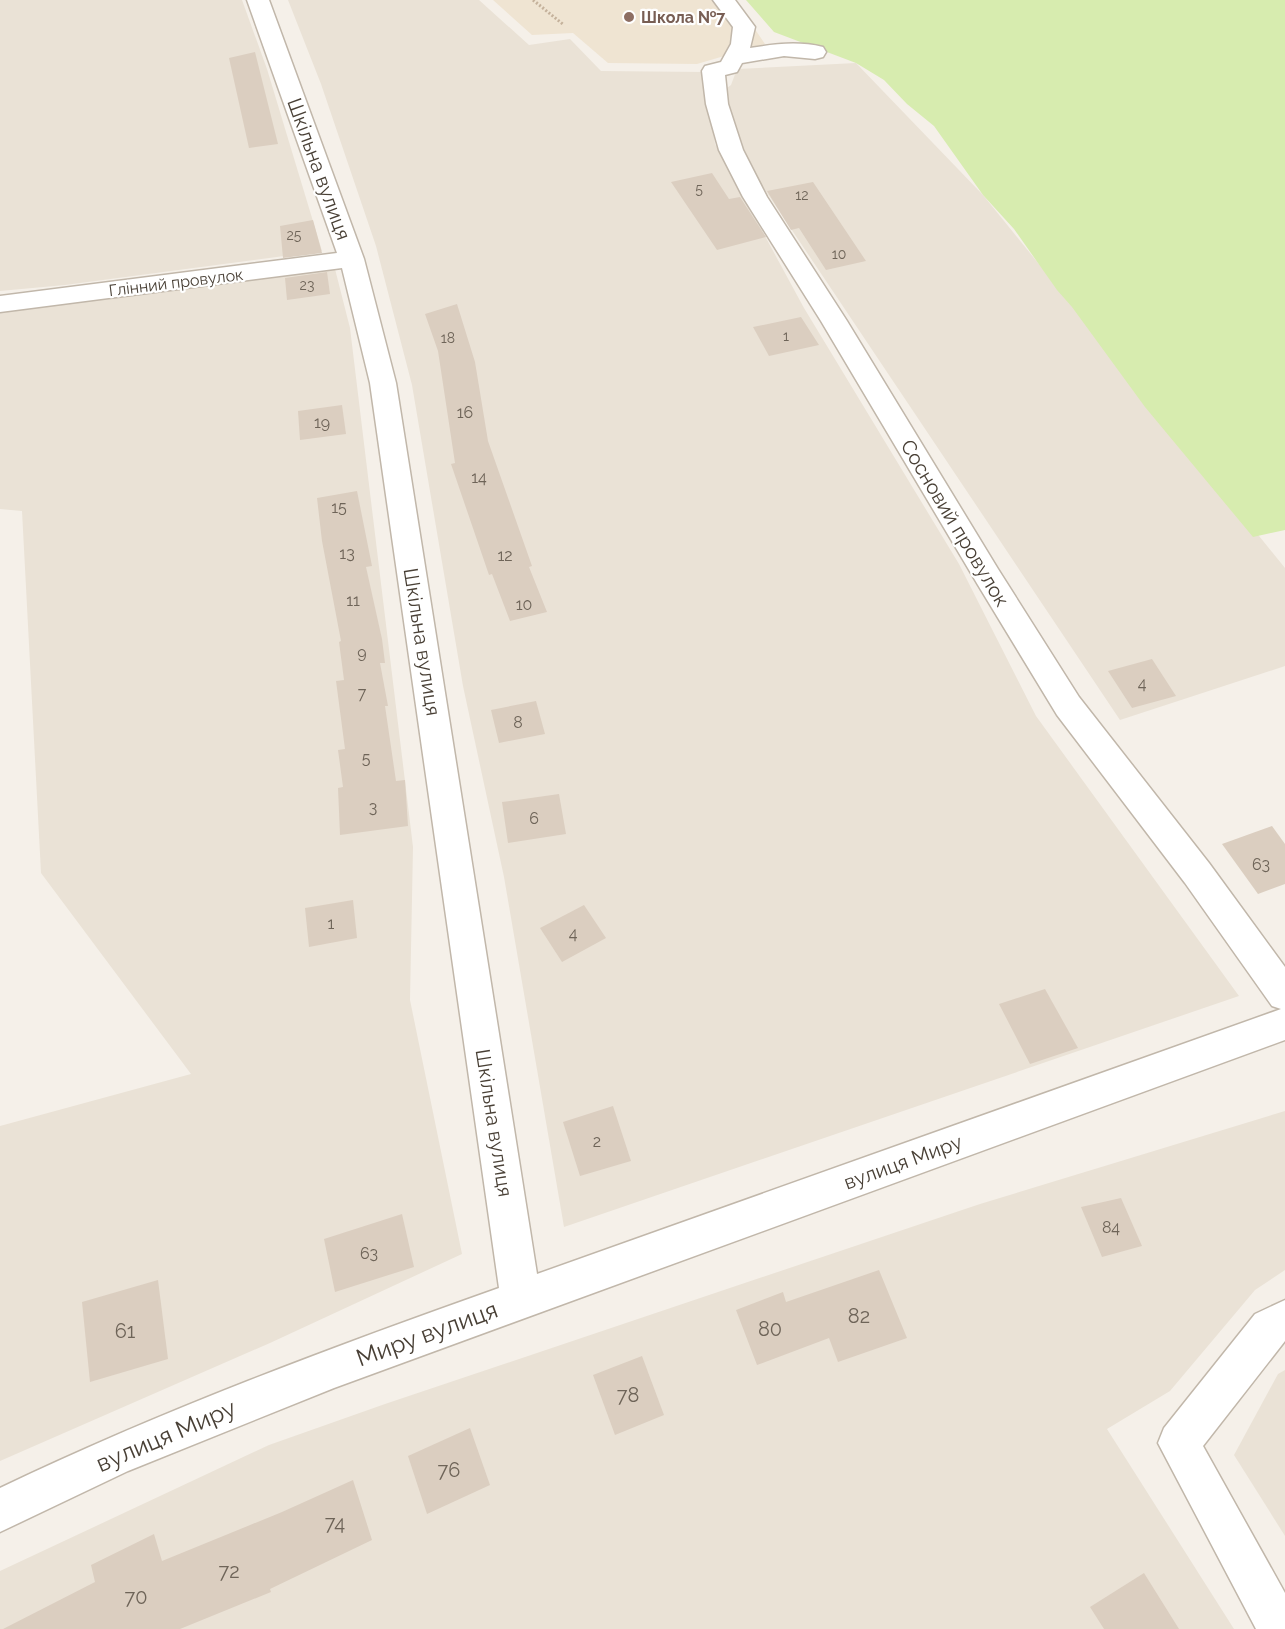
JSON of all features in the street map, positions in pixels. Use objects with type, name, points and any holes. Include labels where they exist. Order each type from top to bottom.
[{"type":"street","name":"Шкільна вулиця","points":[[258,0],[351,259],[383,383],[521,1301]]},
{"type":"street","points":[[724,0],[744,27],[742,44],[734,58]]},
{"type":"street","points":[[734,58],[784,49],[815,52]]},
{"type":"street","name":"Сосновий провулок","points":[[734,58],[729,67],[713,71],[717,104],[731,150],[755,197],[834,321],[1068,706],[1197,873],[1285,995]]},
{"type":"street","name":"Глінний провулок","points":[[0,304],[351,259]]},
{"type":"street","name":"вулиця Миру","points":[[521,1301],[1285,1024]]},
{"type":"street","name":"Миру вулиця","points":[[334,1367],[521,1301]]},
{"type":"street","points":[[1280,1629],[1179,1443],[1269,1329],[1285,1320]]},
{"type":"street","name":"вулиця Миру","points":[[0,1510],[115,1455],[334,1367]]},
{"type":"path","points":[[533,0],[564,25]]},
{"type":"shaded area","points":[[0,0],[242,0],[267,69],[322,251],[65,285],[0,291]]},
{"type":"shaded area","points":[[288,0],[479,0],[529,45],[570,39],[601,71],[704,72],[715,144],[804,308],[959,564],[1036,716],[1239,996],[564,1227],[504,877],[463,686],[412,385],[376,246],[321,84]]},
{"type":"shaded area","name":"Школа №7","points":[[493,0],[735,0],[765,44],[697,64],[608,63],[573,33],[532,35]]},
{"type":"shaded area","points":[[856,63],[983,195],[1285,568],[1285,666],[1120,720],[749,166],[720,93],[731,85],[737,69]]},
{"type":"shaded area","points":[[335,269],[350,328],[413,847],[410,1000],[462,1254],[270,1343],[0,1461],[0,1126],[191,1074],[41,873],[22,511],[0,509],[0,313]]},
{"type":"shaded area","points":[[1285,1111],[1285,1270],[1255,1290],[1170,1391],[1107,1429],[1234,1629],[0,1629],[0,1571],[269,1445],[980,1204]]},
{"type":"shaded area","points":[[1285,1370],[1285,1536],[1234,1455],[1278,1374]]},
{"type":"green space","points":[[746,0],[1285,0],[1285,530],[1253,537],[1145,407],[1014,229],[983,195],[934,126],[907,104],[884,80],[856,63],[774,32]]},
{"type":"building","points":[[255,52],[278,144],[249,148],[229,58]]},
{"type":"building","points":[[712,173],[729,199],[740,197],[766,237],[717,250],[671,182]]},
{"type":"building","points":[[813,182],[866,261],[826,270],[799,228],[791,230],[767,191]]},
{"type":"building","points":[[313,220],[322,253],[283,258],[280,226]]},
{"type":"building","points":[[327,272],[330,294],[287,300],[285,278]]},
{"type":"building","points":[[457,304],[475,362],[488,441],[532,566],[529,567],[547,612],[510,621],[492,574],[489,575],[451,464],[455,463],[438,351],[425,314]]},
{"type":"building","points":[[801,317],[819,345],[769,356],[753,327]]},
{"type":"building","points":[[342,405],[346,434],[300,440],[298,411]]},
{"type":"building","points":[[357,491],[372,566],[366,567],[382,639],[385,663],[380,663],[388,706],[385,706],[396,781],[405,780],[408,826],[340,835],[338,788],[343,787],[338,750],[345,749],[336,681],[344,680],[339,642],[341,641],[322,541],[317,498]]},
{"type":"building","points":[[1152,659],[1176,696],[1132,708],[1108,671]]},
{"type":"building","points":[[536,701],[545,734],[499,743],[491,710]]},
{"type":"building","points":[[559,794],[566,834],[508,843],[502,802]]},
{"type":"building","points":[[1272,826],[1285,844],[1285,884],[1258,894],[1222,844]]},
{"type":"building","points":[[353,900],[357,938],[309,947],[305,908]]},
{"type":"building","points":[[584,905],[606,938],[562,962],[540,928]]},
{"type":"building","points":[[1045,989],[1078,1048],[1030,1064],[999,1004]]},
{"type":"building","points":[[613,1106],[631,1161],[580,1176],[563,1122]]},
{"type":"building","points":[[1121,1198],[1142,1246],[1102,1257],[1081,1207]]},
{"type":"building","points":[[402,1214],[414,1267],[335,1292],[324,1239]]},
{"type":"building","points":[[879,1270],[907,1338],[838,1362],[829,1338],[757,1365],[736,1310],[783,1292],[786,1302]]},
{"type":"building","points":[[158,1280],[168,1359],[90,1382],[82,1302]]},
{"type":"building","points":[[642,1356],[664,1415],[615,1435],[593,1375]]},
{"type":"building","points":[[470,1428],[490,1485],[427,1514],[408,1456]]},
{"type":"building","points":[[353,1480],[372,1540],[270,1589],[271,1592],[180,1629],[3,1629],[95,1582],[91,1565],[154,1534],[162,1561]]},
{"type":"building","points":[[1144,1573],[1179,1629],[1104,1629],[1090,1607]]},
{"type":"place","name":"Школа №7","points":[[629,17]]}]
